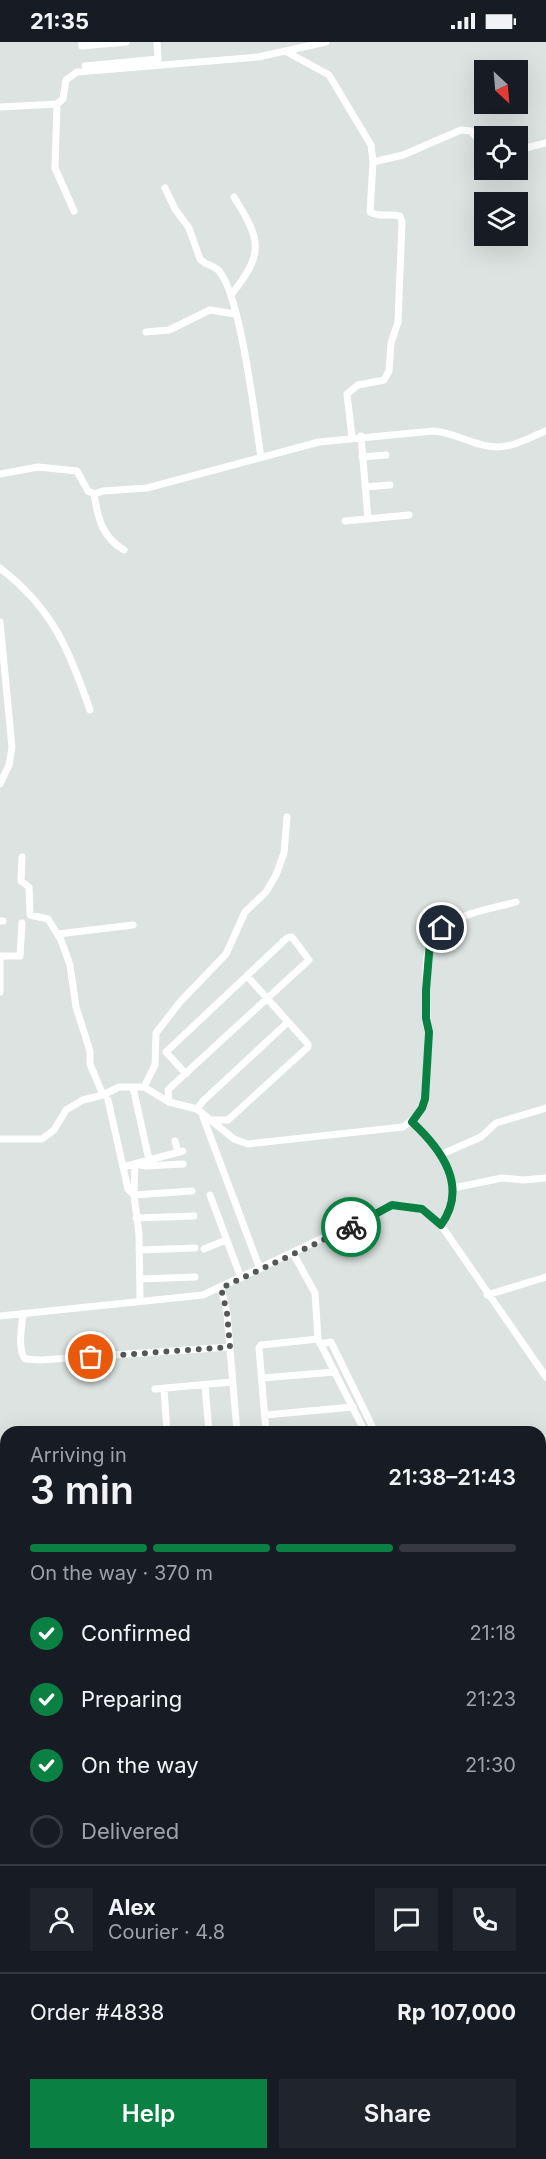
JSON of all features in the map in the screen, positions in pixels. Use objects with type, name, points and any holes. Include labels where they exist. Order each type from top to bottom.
[{"type":"street","points":[[82,42],[82,46],[126,42]]},
{"type":"street","points":[[85,66],[159,59],[157,42]]},
{"type":"street","points":[[0,107],[57,104],[63,99],[66,80],[77,72],[205,63],[287,51],[326,42]]},
{"type":"street","points":[[287,51],[329,75],[371,145],[373,162],[370,212],[377,215],[400,216],[402,222],[398,322],[391,343],[389,370],[387,378],[358,385],[347,394],[352,438]]},
{"type":"street","points":[[57,104],[55,168],[74,211]]},
{"type":"street","points":[[373,162],[403,155],[461,130],[474,134]]},
{"type":"street","points":[[528,148],[546,143]]},
{"type":"street","points":[[165,188],[175,209],[189,228],[200,259],[219,270],[231,295],[243,349],[261,457]]},
{"type":"street","points":[[231,295],[250,270],[256,245],[252,226],[234,197]]},
{"type":"street","points":[[146,332],[168,330],[210,310],[235,314]]},
{"type":"street","points":[[0,474],[38,467],[74,469],[88,491],[94,494],[147,488],[320,442],[361,436],[441,432],[495,447],[519,442],[546,432]]},
{"type":"street","points":[[361,436],[368,519]]},
{"type":"street","points":[[362,457],[386,455]]},
{"type":"street","points":[[365,488],[390,485]]},
{"type":"street","points":[[94,494],[101,527],[113,543],[124,550]]},
{"type":"street","points":[[345,521],[409,515]]},
{"type":"street","points":[[0,568],[31,593],[50,618],[70,658],[90,710]]},
{"type":"street","points":[[0,622],[12,747],[9,765],[0,784]]},
{"type":"street","points":[[144,1087],[155,1065],[156,1033],[180,1002],[226,954],[245,912],[266,892],[276,875],[284,853],[287,818]]},
{"type":"street","points":[[22,857],[21,881],[29,887],[30,915],[48,919],[58,934],[70,965],[76,1007],[90,1051],[90,1064],[105,1097],[128,1189],[134,1195],[192,1191]]},
{"type":"street","points":[[0,1139],[42,1139],[54,1130],[66,1110],[84,1100],[105,1097],[119,1088],[144,1087],[170,1102],[200,1111],[208,1120],[234,1139],[248,1144],[403,1127],[412,1122],[422,1108],[425,1099],[429,1032],[426,1018],[426,990],[430,942],[436,933],[458,919],[516,902]]},
{"type":"street","points":[[3,992],[0,956],[20,956],[22,923]]},
{"type":"street","points":[[58,934],[133,925]]},
{"type":"street","points":[[170,1102],[168,1090],[186,1074],[268,999],[309,960],[292,937],[287,938],[166,1052],[186,1074]]},
{"type":"street","points":[[208,1120],[228,1120],[308,1047],[308,1044],[247,976]]},
{"type":"street","points":[[260,1269],[200,1111],[202,1101],[288,1022]]},
{"type":"street","points":[[134,1092],[150,1160]]},
{"type":"street","points":[[442,1154],[481,1137],[496,1123],[546,1108]]},
{"type":"street","points":[[412,1122],[442,1154],[453,1188],[448,1215],[441,1225]]},
{"type":"street","points":[[123,1167],[181,1152],[175,1141]]},
{"type":"street","points":[[135,1164],[146,1166],[183,1164]]},
{"type":"street","points":[[135,1164],[134,1195],[139,1250],[140,1301]]},
{"type":"street","points":[[453,1188],[502,1178],[523,1180],[546,1178]]},
{"type":"street","points":[[210,1195],[241,1278]]},
{"type":"street","points":[[0,1316],[140,1301],[192,1298],[221,1288],[392,1205],[422,1209],[441,1225],[546,1377]]},
{"type":"street","points":[[136,1218],[194,1216]]},
{"type":"street","points":[[204,1249],[226,1240]]},
{"type":"street","points":[[139,1250],[195,1248]]},
{"type":"street","points":[[293,1253],[315,1293],[319,1341],[362,1426]]},
{"type":"street","points":[[140,1279],[195,1277]]},
{"type":"street","points":[[488,1295],[546,1277]]},
{"type":"street","points":[[221,1288],[227,1313],[236,1426]]},
{"type":"street","points":[[23,1314],[21,1340],[22,1355],[25,1359],[41,1360],[230,1347]]},
{"type":"street","points":[[266,1426],[259,1348],[261,1345],[319,1341],[331,1342],[372,1426]]},
{"type":"street","points":[[326,1355],[335,1351]]},
{"type":"street","points":[[261,1378],[335,1372]]},
{"type":"street","points":[[155,1389],[232,1382]]},
{"type":"street","points":[[205,1385],[208,1426]]},
{"type":"street","points":[[164,1389],[167,1426]]},
{"type":"street","points":[[265,1415],[353,1407]]},
{"type":"way so far","points":[[91,1357],[230,1347],[227,1313],[221,1288],[319,1240],[351,1227]]},
{"type":"route","points":[[351,1227],[392,1205],[408,1205],[422,1209],[441,1225],[452,1203],[453,1188],[442,1154],[412,1122],[422,1108],[425,1099],[429,1032],[426,1018],[426,990],[430,942],[442,928]]}]
